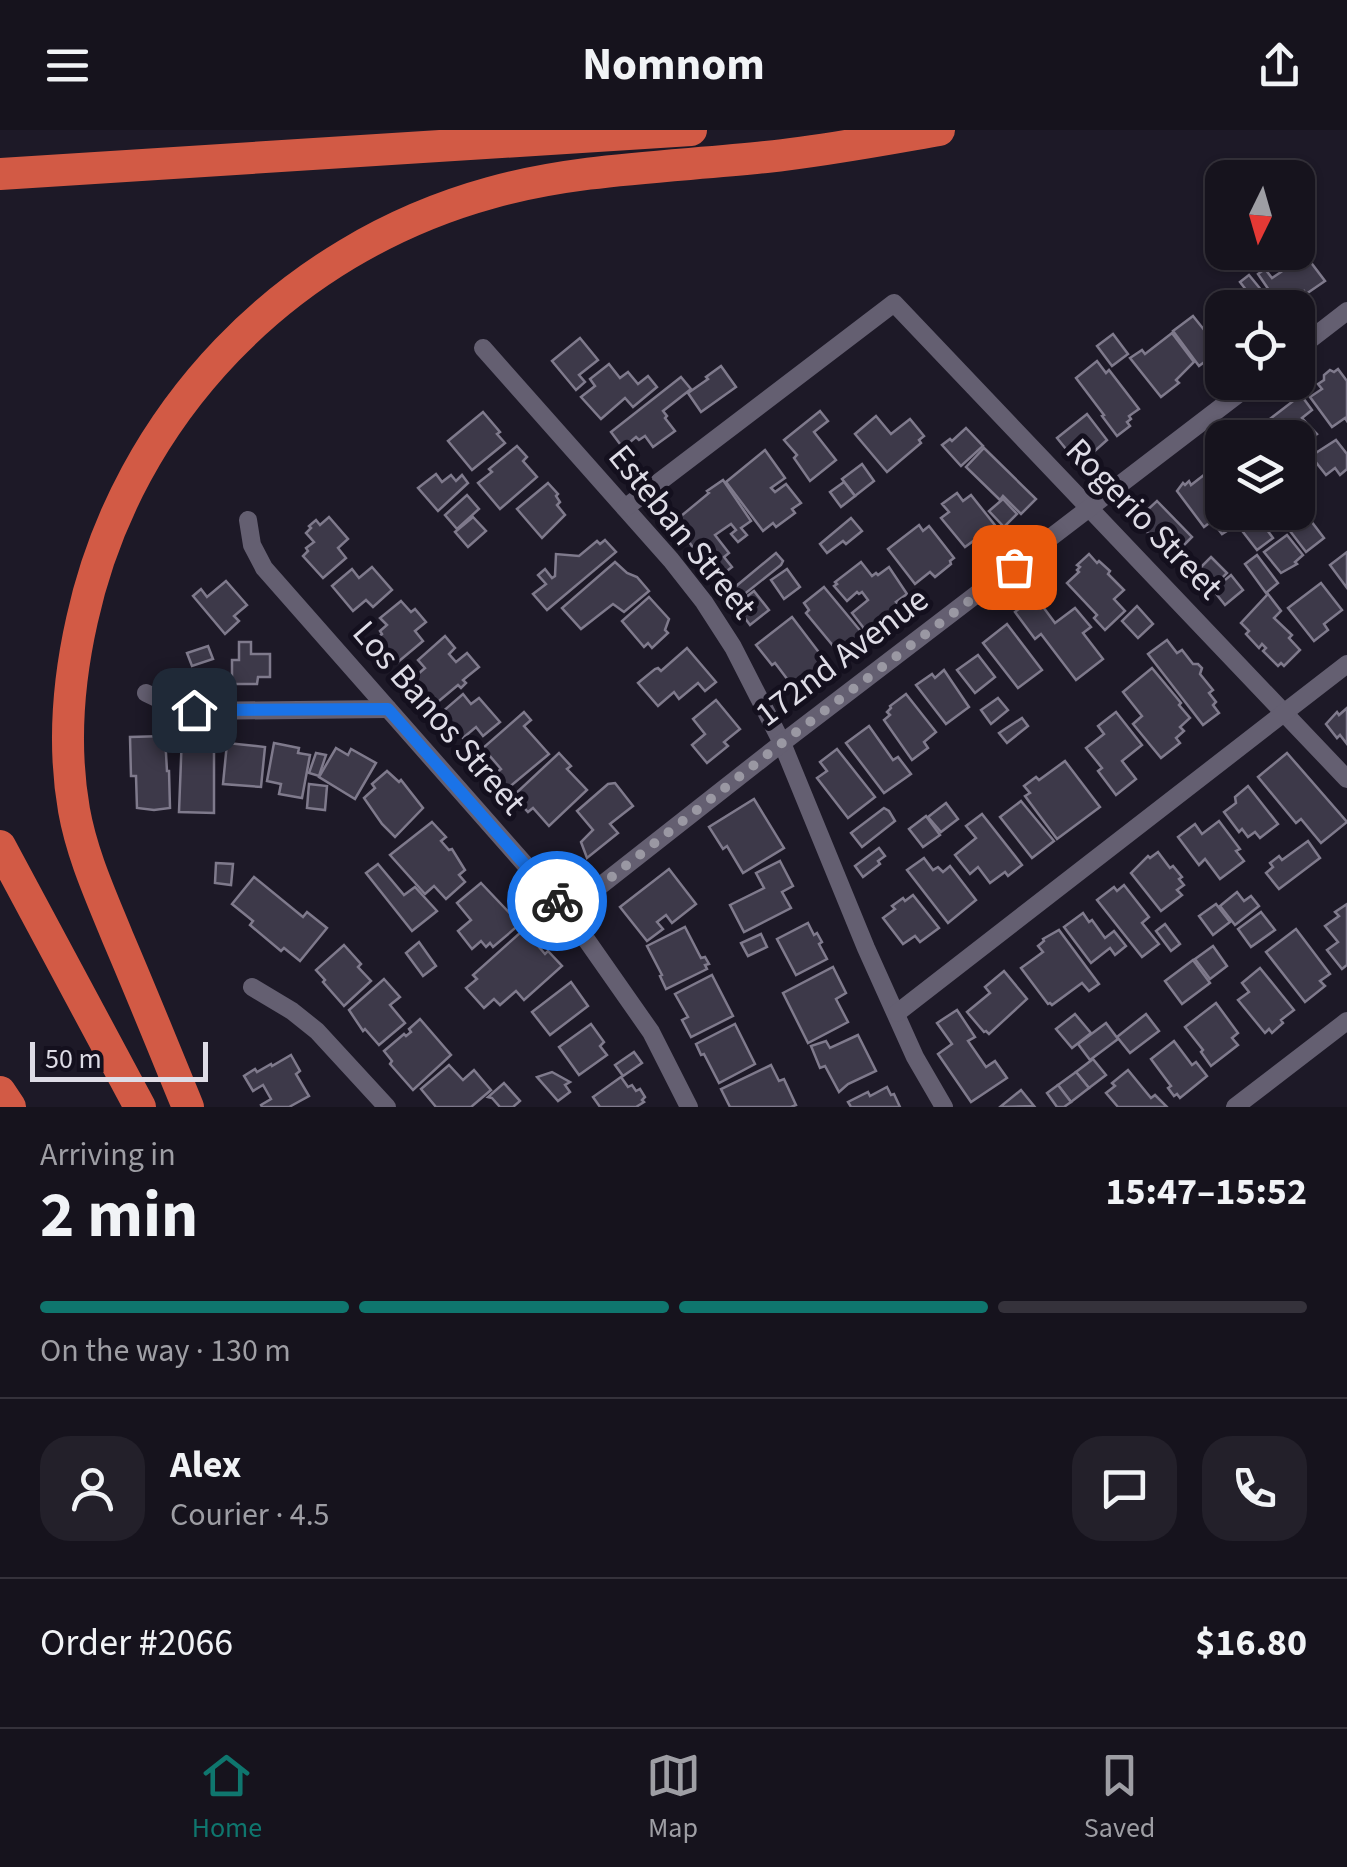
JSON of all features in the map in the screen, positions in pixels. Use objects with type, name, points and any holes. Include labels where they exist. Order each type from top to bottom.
[{"type":"highway","points":[[0,176],[691,130]]},
{"type":"highway","points":[[188,1107],[88,862],[74,812],[68,762],[71,685],[78,635],[98,562],[133,479],[182,402],[231,344],[308,278],[374,238],[444,208],[542,181],[820,150],[940,130]]},
{"type":"highway","points":[[0,846],[140,1107]]},
{"type":"highway","points":[[0,1092],[10,1107]]},
{"type":"street","name":"Rogerio Street","points":[[625,508],[894,304],[1347,779]]},
{"type":"street","points":[[1315,335],[1347,310]]},
{"type":"street","name":"Esteban Street","points":[[483,348],[671,560],[733,646],[782,743],[915,1057],[944,1107]]},
{"type":"street","name":"172nd Avenue","points":[[567,912],[1231,400]]},
{"type":"street","name":"Los Banos Street","points":[[248,520],[252,545],[264,568],[567,912],[650,1032],[689,1107]]},
{"type":"street","points":[[896,1013],[1347,664]]},
{"type":"street","points":[[146,693],[168,704],[194,710],[388,709]]},
{"type":"street","points":[[252,987],[317,1031],[387,1107]]},
{"type":"street","points":[[1235,1107],[1347,1021]]},
{"type":"building","points":[[1315,268],[1325,281],[1312,290],[1269,290],[1258,274],[1266,270],[1272,278],[1281,272]]},
{"type":"building","points":[[1249,275],[1261,290],[1246,290],[1240,282]]},
{"type":"building","points":[[1193,316],[1205,331],[1205,362],[1199,366],[1173,331]]},
{"type":"building","points":[[1172,333],[1194,362],[1176,380],[1179,383],[1161,397],[1130,358],[1142,350],[1145,354]]},
{"type":"building","points":[[1113,334],[1128,354],[1112,366],[1097,346]]},
{"type":"building","points":[[580,338],[598,360],[579,375],[585,382],[576,390],[552,361]]},
{"type":"building","points":[[1097,361],[1106,373],[1109,370],[1139,409],[1129,416],[1130,426],[1117,436],[1076,378]]},
{"type":"building","points":[[609,364],[620,378],[628,372],[638,384],[648,376],[657,387],[633,407],[625,398],[601,419],[581,397],[595,386],[590,379]]},
{"type":"building","points":[[721,366],[736,387],[701,412],[688,393]]},
{"type":"building","points":[[1338,369],[1347,381],[1347,421],[1345,418],[1332,427],[1312,400],[1322,389],[1318,384],[1324,375],[1330,370]]},
{"type":"building","points":[[681,377],[691,389],[663,411],[675,431],[653,447],[645,436],[639,440],[636,437],[623,448],[611,432]]},
{"type":"building","points":[[1294,400],[1305,400],[1312,410],[1304,420],[1268,420]]},
{"type":"building","points":[[820,411],[828,421],[814,432],[836,460],[810,481],[784,440]]},
{"type":"building","points":[[483,412],[505,443],[472,470],[448,441]]},
{"type":"building","points":[[1087,414],[1107,440],[1079,465],[1057,438]]},
{"type":"building","points":[[876,416],[891,434],[910,419],[924,436],[887,472],[855,434]]},
{"type":"building","points":[[966,428],[983,446],[961,466],[942,445]]},
{"type":"building","points":[[1336,440],[1347,454],[1347,469],[1340,475],[1335,468],[1326,475],[1315,461],[1315,453]]},
{"type":"building","points":[[517,446],[527,457],[523,461],[537,477],[500,509],[478,483]]},
{"type":"building","points":[[984,448],[1036,499],[1021,514],[966,467]]},
{"type":"building","points":[[765,450],[785,478],[771,488],[775,492],[786,484],[801,503],[792,509],[795,513],[776,527],[773,523],[763,531],[726,482]]},
{"type":"building","points":[[862,464],[874,481],[855,496],[842,479]]},
{"type":"building","points":[[436,474],[442,482],[451,475],[456,481],[462,475],[468,483],[438,511],[418,488]]},
{"type":"building","points":[[1205,474],[1204,527],[1177,491],[1183,483],[1189,481],[1191,485]]},
{"type":"building","points":[[723,480],[751,521],[741,528],[747,535],[738,542],[731,534],[736,530],[731,524],[715,535],[729,553],[724,557],[732,567],[719,577],[712,567],[708,570],[675,521]]},
{"type":"building","points":[[844,482],[855,496],[841,507],[830,492]]},
{"type":"building","points":[[548,483],[558,494],[557,505],[565,515],[542,538],[517,509]]},
{"type":"building","points":[[957,493],[963,501],[971,495],[998,529],[965,547],[941,518],[949,512],[942,504]]},
{"type":"building","points":[[467,495],[479,509],[457,529],[445,515]]},
{"type":"building","points":[[1003,499],[1017,514],[1004,527],[989,511]]},
{"type":"building","points":[[1157,501],[1192,537],[1168,553],[1140,525],[1147,519],[1143,514]]},
{"type":"building","points":[[329,517],[348,539],[338,548],[346,558],[323,578],[303,556],[314,542],[306,533],[309,526],[316,520],[320,525]]},
{"type":"building","points":[[473,517],[486,531],[468,547],[455,532]]},
{"type":"building","points":[[851,518],[862,531],[827,553],[820,544]]},
{"type":"building","points":[[919,525],[923,531],[929,526],[954,558],[935,577],[930,572],[915,584],[888,549]]},
{"type":"building","points":[[1315,526],[1324,538],[1306,552],[1290,531],[1315,530]]},
{"type":"building","points":[[1267,530],[1273,538],[1257,550],[1243,532]]},
{"type":"building","points":[[1287,535],[1303,555],[1297,564],[1281,573],[1264,552]]},
{"type":"building","points":[[605,540],[616,552],[547,610],[533,594],[546,584],[538,575],[545,569],[552,578],[555,576],[556,554],[579,556],[597,541],[600,544]]},
{"type":"building","points":[[1347,552],[1347,588],[1330,565]]},
{"type":"building","points":[[776,553],[783,561],[781,565],[742,596],[735,587]]},
{"type":"building","points":[[1089,554],[1110,571],[1108,574],[1124,590],[1114,599],[1125,611],[1105,630],[1094,618],[1097,615],[1067,583]]},
{"type":"building","points":[[1257,555],[1278,583],[1266,593],[1245,564]]},
{"type":"building","points":[[1211,557],[1227,573],[1214,586],[1196,572]]},
{"type":"building","points":[[615,562],[649,591],[624,612],[613,604],[581,629],[562,608]]},
{"type":"building","points":[[861,562],[872,576],[889,567],[907,594],[866,631],[852,613],[868,600],[857,592],[847,601],[834,586]]},
{"type":"building","points":[[372,567],[392,590],[373,607],[366,600],[353,611],[332,586],[352,569],[359,578]]},
{"type":"building","points":[[787,569],[800,587],[784,599],[771,580]]},
{"type":"building","points":[[1231,575],[1243,590],[1225,605],[1213,590]]},
{"type":"building","points":[[226,581],[247,605],[234,616],[239,621],[225,634],[193,596],[201,589],[207,597]]},
{"type":"building","points":[[1321,583],[1342,610],[1324,624],[1328,630],[1314,641],[1288,608]]},
{"type":"building","points":[[824,587],[863,634],[839,653],[806,613],[809,610],[804,603]]},
{"type":"building","points":[[754,591],[769,610],[750,625],[733,602]]},
{"type":"building","points":[[1268,594],[1281,611],[1274,618],[1292,635],[1289,638],[1300,650],[1284,666],[1278,666],[1263,651],[1266,648],[1262,644],[1259,648],[1241,623]]},
{"type":"building","points":[[1035,596],[1055,623],[1075,608],[1091,627],[1083,633],[1103,659],[1076,680],[1041,634],[1035,639],[1015,612]]},
{"type":"building","points":[[649,597],[669,619],[665,630],[668,633],[652,648],[648,643],[644,647],[622,621]]},
{"type":"building","points":[[401,601],[426,622],[415,631],[423,641],[398,662],[378,638],[387,625],[380,618]]},
{"type":"building","points":[[1137,606],[1153,624],[1138,638],[1122,621]]},
{"type":"building","points":[[792,617],[827,663],[794,688],[756,645]]},
{"type":"building","points":[[1007,624],[1042,670],[1018,688],[983,643]]},
{"type":"building","points":[[445,636],[455,648],[449,654],[456,662],[467,653],[479,667],[463,680],[466,683],[461,688],[458,685],[433,706],[411,680],[425,668],[418,660]]},
{"type":"building","points":[[1167,640],[1177,653],[1182,650],[1193,664],[1202,668],[1200,674],[1213,690],[1209,693],[1219,713],[1203,725],[1148,654]]},
{"type":"building","points":[[239,642],[251,642],[251,654],[270,654],[270,677],[258,677],[257,684],[232,684],[232,660],[239,660]]},
{"type":"building","points":[[208,646],[213,659],[192,666],[187,653]]},
{"type":"building","points":[[687,648],[716,682],[705,691],[698,683],[679,699],[674,692],[658,706],[638,683],[655,669],[661,671]]},
{"type":"building","points":[[978,655],[995,677],[975,693],[957,670]]},
{"type":"building","points":[[1152,668],[1190,718],[1180,727],[1184,731],[1176,738],[1180,743],[1161,758],[1133,724],[1142,716],[1123,692]]},
{"type":"building","points":[[944,670],[969,707],[946,724],[916,685]]},
{"type":"building","points":[[463,694],[471,704],[479,698],[500,722],[483,736],[476,727],[463,738],[441,713]]},
{"type":"building","points":[[906,694],[936,732],[924,742],[928,748],[912,760],[884,720],[890,715],[890,706]]},
{"type":"building","points":[[998,698],[1008,710],[991,724],[981,710]]},
{"type":"building","points":[[716,700],[740,729],[724,742],[728,746],[707,763],[692,745],[705,734],[693,719]]},
{"type":"building","points":[[1347,708],[1347,744],[1326,724]]},
{"type":"building","points":[[524,712],[531,720],[524,726],[549,754],[507,789],[495,774],[501,769],[483,748]]},
{"type":"building","points":[[1116,712],[1142,745],[1122,761],[1136,779],[1116,795],[1086,748],[1104,734],[1098,726]]},
{"type":"building","points":[[1022,718],[1028,726],[1007,743],[999,733]]},
{"type":"building","points":[[869,726],[893,760],[898,757],[911,774],[884,793],[846,743]]},
{"type":"building","points":[[182,734],[214,735],[214,813],[179,812]]},
{"type":"building","points":[[165,736],[170,808],[137,808],[130,737]]},
{"type":"building","points":[[227,743],[265,747],[261,787],[223,784]]},
{"type":"building","points":[[274,743],[299,748],[298,753],[310,755],[302,798],[279,794],[281,784],[267,781]]},
{"type":"building","points":[[336,748],[348,755],[351,749],[376,763],[355,799],[319,777]]},
{"type":"building","points":[[837,749],[875,797],[848,818],[817,778],[827,771],[820,762]]},
{"type":"building","points":[[316,753],[326,755],[319,776],[309,773]]},
{"type":"building","points":[[559,753],[571,766],[567,769],[587,790],[549,826],[533,808],[528,812],[513,796]]},
{"type":"building","points":[[1287,753],[1347,822],[1321,843],[1301,819],[1296,823],[1258,777]]},
{"type":"building","points":[[1065,761],[1100,807],[1057,839],[1025,796],[1030,793],[1024,786]]},
{"type":"building","points":[[387,771],[401,780],[423,808],[395,837],[364,798]]},
{"type":"building","points":[[615,783],[633,806],[610,824],[618,833],[587,858],[581,842],[593,830],[577,811],[608,784]]},
{"type":"building","points":[[309,784],[327,786],[325,810],[307,808]]},
{"type":"building","points":[[1248,786],[1278,824],[1260,838],[1255,832],[1248,837],[1242,829],[1239,832],[1224,812]]},
{"type":"building","points":[[754,799],[784,848],[743,873],[727,846],[723,849],[709,827]]},
{"type":"building","points":[[1021,801],[1054,841],[1032,858],[1000,817]]},
{"type":"building","points":[[946,803],[958,819],[941,832],[928,817]]},
{"type":"building","points":[[884,808],[895,821],[862,847],[851,833]]},
{"type":"building","points":[[982,814],[1022,865],[990,883],[978,867],[970,874],[955,855],[976,838],[966,826]]},
{"type":"building","points":[[926,816],[940,835],[923,847],[909,829]]},
{"type":"building","points":[[1219,821],[1244,861],[1220,879],[1205,859],[1199,865],[1178,837],[1195,824],[1202,834]]},
{"type":"building","points":[[432,822],[446,837],[441,841],[452,849],[465,870],[459,875],[465,882],[446,899],[434,886],[425,894],[390,855]]},
{"type":"building","points":[[1308,841],[1320,858],[1279,889],[1266,873],[1273,867],[1270,863],[1279,856],[1282,860]]},
{"type":"building","points":[[879,848],[885,856],[863,877],[855,866]]},
{"type":"building","points":[[1158,852],[1182,877],[1179,879],[1184,885],[1177,890],[1182,895],[1161,911],[1131,873]]},
{"type":"building","points":[[924,858],[933,870],[938,867],[943,872],[950,866],[976,900],[948,923],[907,870]]},
{"type":"building","points":[[780,861],[793,886],[782,892],[791,908],[744,932],[730,905],[764,888],[756,873]]},
{"type":"building","points":[[216,863],[233,864],[231,885],[215,883]]},
{"type":"building","points":[[378,864],[404,895],[415,887],[437,911],[412,931],[366,873]]},
{"type":"building","points":[[669,869],[696,904],[672,923],[666,915],[657,922],[663,929],[647,941],[620,907]]},
{"type":"building","points":[[254,877],[303,917],[307,912],[327,928],[300,961],[284,948],[281,951],[232,904]]},
{"type":"building","points":[[481,883],[520,924],[493,947],[490,943],[486,947],[481,941],[472,949],[458,931],[471,920],[457,903]]},
{"type":"building","points":[[1124,885],[1149,917],[1142,923],[1159,944],[1142,957],[1097,900],[1114,887],[1117,891]]},
{"type":"building","points":[[1237,892],[1244,901],[1251,896],[1259,906],[1235,925],[1220,906]]},
{"type":"building","points":[[913,895],[939,928],[920,942],[915,936],[903,944],[883,918],[895,909],[892,906]]},
{"type":"building","points":[[1216,904],[1230,922],[1213,935],[1199,916]]},
{"type":"building","points":[[1347,904],[1347,965],[1342,969],[1327,950],[1338,942],[1325,926]]},
{"type":"building","points":[[1261,912],[1275,930],[1251,947],[1238,929]]},
{"type":"building","points":[[1083,913],[1105,938],[1114,931],[1126,946],[1115,955],[1110,948],[1091,963],[1064,927]]},
{"type":"building","points":[[808,923],[822,942],[819,944],[827,959],[796,975],[777,939]]},
{"type":"building","points":[[1165,924],[1180,944],[1171,951],[1156,931]]},
{"type":"building","points":[[685,927],[701,958],[705,957],[709,964],[705,965],[707,969],[666,989],[647,946]]},
{"type":"building","points":[[1296,929],[1330,974],[1320,981],[1325,986],[1305,1002],[1266,952]]},
{"type":"building","points":[[1059,930],[1099,984],[1089,991],[1082,983],[1052,1005],[1021,968],[1043,952],[1038,946],[1043,939]]},
{"type":"building","points":[[521,932],[526,932],[562,966],[524,1000],[516,991],[500,1005],[494,999],[484,1008],[466,988],[477,979],[473,975]]},
{"type":"building","points":[[761,934],[767,947],[748,956],[741,943]]},
{"type":"building","points":[[419,942],[436,966],[423,976],[406,953]]},
{"type":"building","points":[[344,945],[371,981],[344,1006],[316,970]]},
{"type":"building","points":[[1213,946],[1227,966],[1210,979],[1195,959]]},
{"type":"building","points":[[1193,960],[1210,983],[1182,1004],[1165,981]]},
{"type":"building","points":[[833,967],[846,993],[836,999],[848,1022],[808,1043],[783,993]]},
{"type":"building","points":[[1260,968],[1294,1010],[1272,1033],[1269,1029],[1265,1033],[1238,1000],[1249,992],[1242,983]]},
{"type":"building","points":[[1004,971],[1027,999],[989,1034],[967,1012],[990,993],[985,987]]},
{"type":"building","points":[[712,975],[733,1016],[691,1037],[682,1020],[688,1017],[675,994]]},
{"type":"building","points":[[384,979],[400,997],[390,1005],[405,1023],[379,1045],[363,1031],[349,1010]]},
{"type":"building","points":[[571,982],[588,1006],[550,1035],[532,1012]]},
{"type":"building","points":[[1216,1003],[1238,1033],[1232,1038],[1238,1045],[1211,1066],[1185,1027]]},
{"type":"building","points":[[957,1010],[975,1037],[968,1041],[986,1067],[995,1061],[1007,1078],[971,1102],[938,1054],[952,1044],[937,1023]]},
{"type":"building","points":[[1075,1014],[1091,1033],[1072,1048],[1056,1029]]},
{"type":"building","points":[[1146,1014],[1159,1031],[1130,1053],[1117,1037]]},
{"type":"building","points":[[420,1019],[451,1055],[413,1090],[384,1051],[411,1032],[409,1029]]},
{"type":"building","points":[[1106,1023],[1118,1039],[1090,1060],[1078,1044]]},
{"type":"building","points":[[591,1024],[604,1042],[600,1046],[607,1055],[579,1075],[559,1047]]},
{"type":"building","points":[[735,1024],[755,1064],[719,1083],[696,1044]]},
{"type":"building","points":[[858,1035],[876,1071],[839,1092],[825,1066],[820,1068],[811,1046],[826,1041],[830,1048]]},
{"type":"building","points":[[1174,1041],[1192,1065],[1196,1062],[1207,1076],[1180,1098],[1168,1088],[1171,1086],[1151,1059]]},
{"type":"building","points":[[634,1052],[642,1063],[623,1076],[615,1065]]},
{"type":"building","points":[[291,1055],[300,1071],[296,1074],[309,1096],[289,1107],[262,1107],[271,1099],[263,1085],[253,1091],[244,1076]]},
{"type":"building","points":[[1093,1059],[1106,1075],[1089,1088],[1076,1072]]},
{"type":"building","points":[[449,1065],[463,1080],[474,1070],[491,1090],[471,1107],[436,1107],[421,1089]]},
{"type":"building","points":[[771,1065],[779,1081],[784,1079],[796,1105],[730,1107],[721,1089]]},
{"type":"building","points":[[1128,1070],[1151,1098],[1155,1095],[1167,1107],[1118,1107],[1106,1093]]},
{"type":"building","points":[[552,1072],[570,1082],[565,1085],[570,1092],[558,1101],[537,1077]]},
{"type":"building","points":[[1076,1072],[1089,1088],[1071,1102],[1058,1085]]},
{"type":"building","points":[[621,1077],[628,1087],[640,1089],[644,1102],[636,1107],[600,1107],[593,1097]]},
{"type":"building","points":[[504,1083],[520,1101],[513,1107],[500,1107],[488,1097]]},
{"type":"building","points":[[1058,1085],[1071,1102],[1064,1107],[1057,1107],[1047,1093]]},
{"type":"building","points":[[887,1087],[900,1107],[851,1107],[848,1102],[868,1092],[870,1096]]},
{"type":"building","points":[[1021,1090],[1034,1106],[1000,1107]]},
{"type":"way so far","points":[[557,901],[567,912],[1014,567]]},
{"type":"route","points":[[194,710],[388,709],[557,901]]}]
